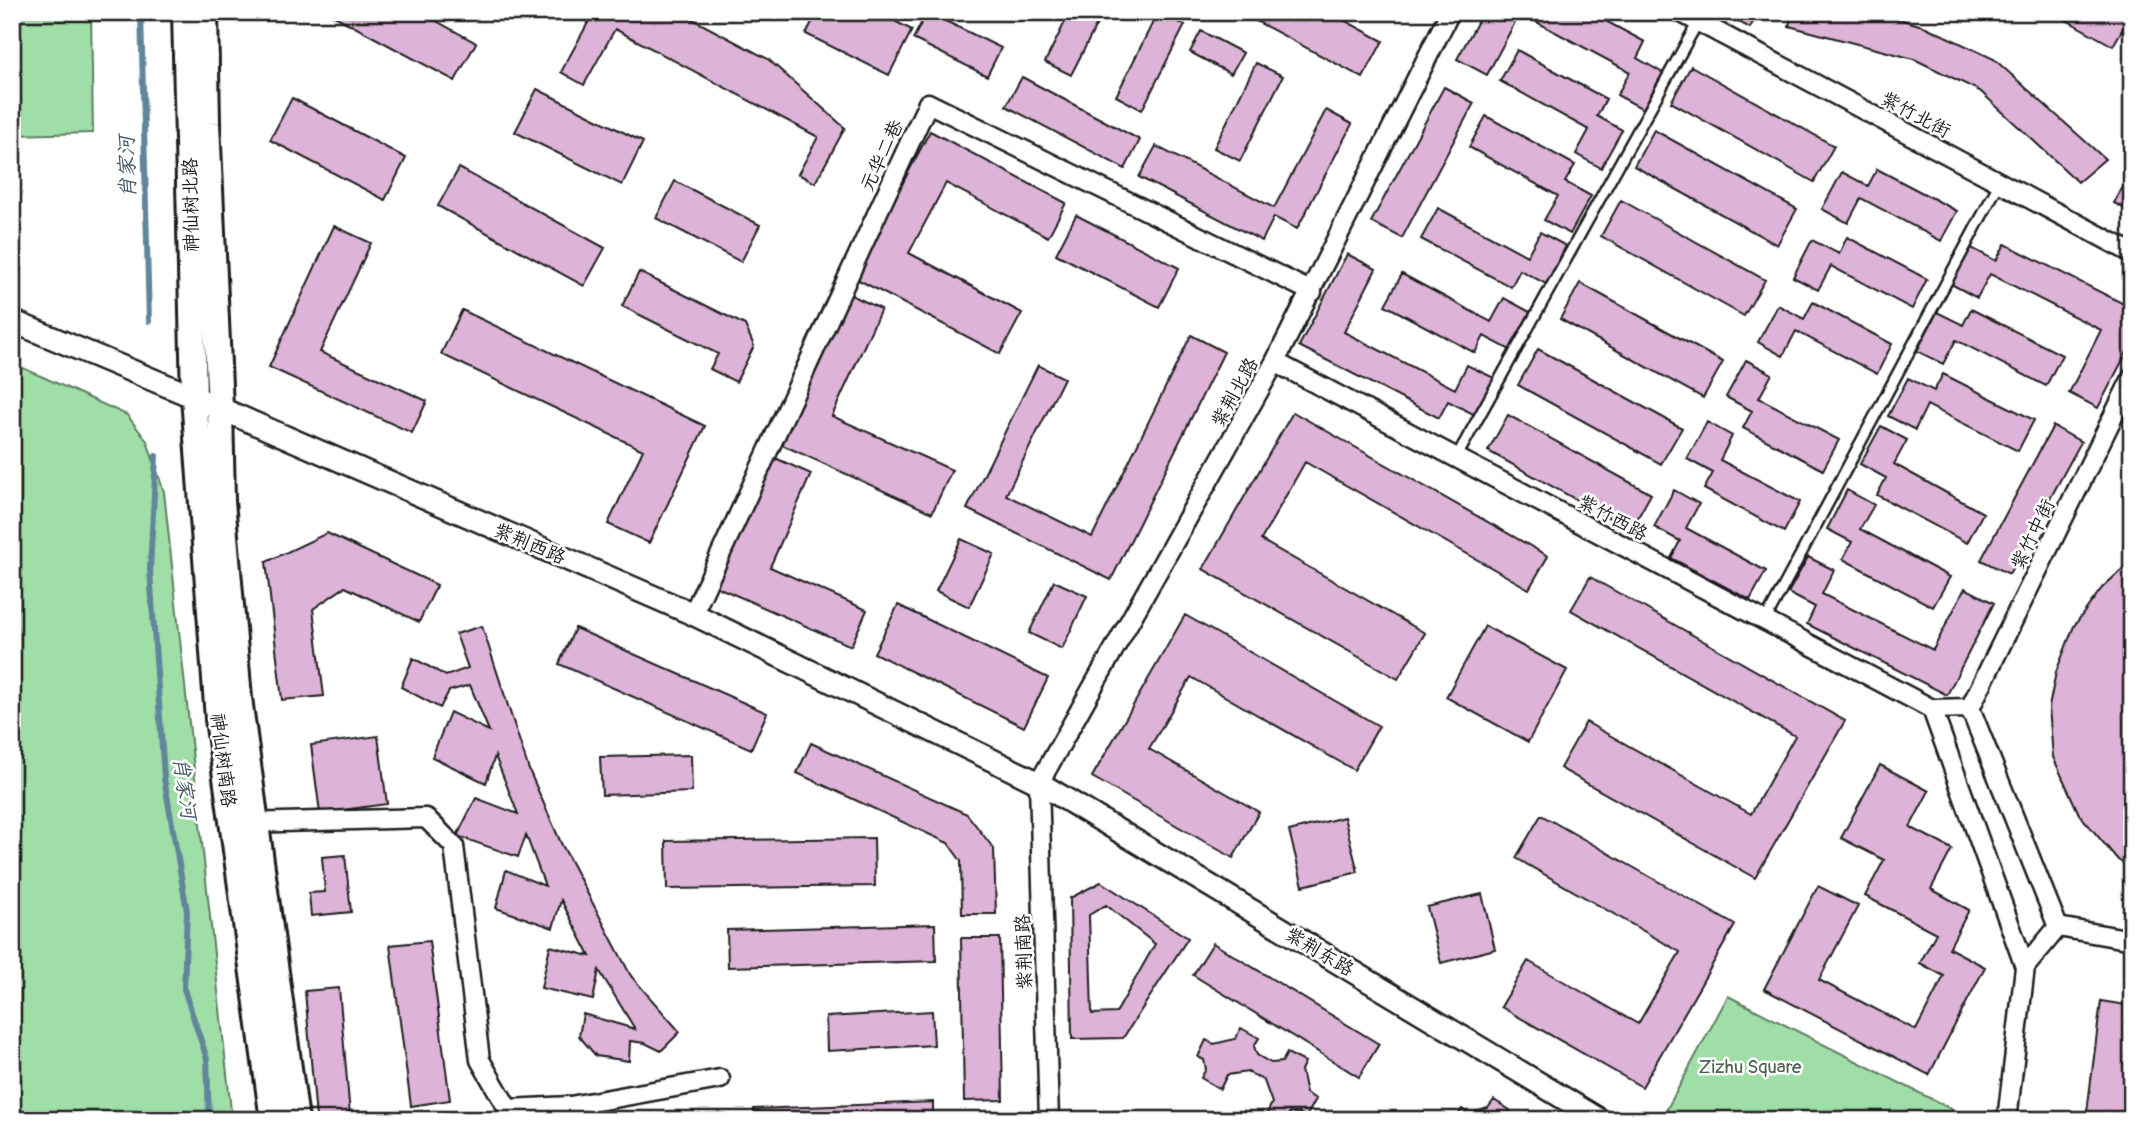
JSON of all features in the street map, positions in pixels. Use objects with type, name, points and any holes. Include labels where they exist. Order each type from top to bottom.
[{"type":"main road","name":"神仙树北路","points":[[185,12],[194,397]]},
{"type":"main road","points":[[205,12],[206,123],[222,501],[238,685],[296,1120]]},
{"type":"main road","name":"神仙树南路","points":[[194,397],[218,719],[273,1120]]},
{"type":"street","name":"紫荆北路","points":[[1039,783],[1275,362],[1450,12]]},
{"type":"street","name":"紫竹北街","points":[[1680,12],[2132,253]]},
{"type":"street","name":"元华二巷","points":[[693,614],[928,103],[1312,292]]},
{"type":"street","name":"紫荆西路","points":[[12,321],[220,408],[693,614],[1039,783]]},
{"type":"street","name":"紫竹西路","points":[[1275,362],[1932,709]]},
{"type":"street","name":"紫竹中街","points":[[1970,708],[2132,378]]},
{"type":"street","points":[[2007,1120],[2025,967],[1932,709],[1970,708],[2058,927]]},
{"type":"street","name":"紫荆南路","points":[[1039,783],[1049,1120]]},
{"type":"street","name":"紫荆东路","points":[[1039,783],[1600,1120]]},
{"type":"street","points":[[232,823],[426,818],[454,846],[480,1060],[508,1109],[570,1106],[720,1079]]},
{"type":"street","points":[[2058,927],[2132,940]]},
{"type":"street","points":[[2025,967],[2058,927]]},
{"type":"lane","points":[[1456,458],[1698,22]]},
{"type":"lane","points":[[1765,621],[2000,182]]},
{"type":"green space","points":[[12,12],[91,12],[93,133],[12,135]]},
{"type":"green space","points":[[12,363],[127,415],[147,441],[164,492],[232,1120],[20,1120],[17,1023],[12,983]]},
{"type":"green space","name":"Zizhu Square","points":[[1728,996],[1973,1120],[1661,1120]]},
{"type":"building","points":[[327,12],[420,12],[476,43],[455,81]]},
{"type":"building","points":[[572,12],[679,12],[768,59],[845,128],[815,183],[798,174],[818,137],[615,29],[584,85],[561,72],[589,21]]},
{"type":"building","points":[[813,12],[877,12],[912,30],[889,75],[806,34],[816,14]]},
{"type":"building","points":[[927,12],[1001,48],[987,76],[913,39]]},
{"type":"building","points":[[1070,12],[1103,12],[1071,75],[1045,62]]},
{"type":"building","points":[[1158,12],[1185,25],[1142,110],[1116,96]]},
{"type":"building","points":[[1220,12],[1236,12],[1232,19]]},
{"type":"building","points":[[1260,12],[1329,12],[1383,41],[1363,78],[1256,21]]},
{"type":"building","points":[[1483,12],[1589,12],[1645,42],[1637,58],[1663,73],[1643,109],[1617,95],[1630,72],[1520,13],[1487,75],[1457,59]]},
{"type":"building","points":[[1720,12],[1758,12],[1750,28]]},
{"type":"building","points":[[1792,12],[1876,12],[1926,27],[1994,59],[2105,159],[2078,182],[1980,91],[1914,59],[1789,26]]},
{"type":"building","points":[[2052,12],[2132,12],[2113,46]]},
{"type":"building","points":[[1201,31],[1243,53],[1231,74],[1190,52]]},
{"type":"building","points":[[1517,50],[1606,99],[1597,116],[1622,130],[1601,168],[1576,154],[1589,130],[1500,81]]},
{"type":"building","points":[[1256,63],[1283,76],[1240,161],[1214,148]]},
{"type":"building","points":[[1691,66],[1834,146],[1814,182],[1671,102]]},
{"type":"building","points":[[1022,77],[1140,140],[1125,169],[1006,106]]},
{"type":"building","points":[[1444,87],[1474,103],[1402,238],[1371,222]]},
{"type":"building","points":[[537,89],[643,142],[622,185],[515,132]]},
{"type":"building","points":[[292,98],[406,158],[385,200],[270,140]]},
{"type":"building","points":[[1326,110],[1352,124],[1297,229],[1274,217],[1262,241],[1139,177],[1156,146],[1274,208]]},
{"type":"building","points":[[1486,116],[1575,165],[1565,182],[1591,196],[1570,234],[1544,220],[1558,196],[1469,147]]},
{"type":"building","points":[[1654,130],[1797,209],[1777,245],[1634,166]]},
{"type":"building","points":[[930,131],[1066,203],[1048,237],[946,183],[909,253],[1022,313],[1000,354],[853,277]]},
{"type":"building","points":[[459,168],[605,248],[584,286],[438,206]]},
{"type":"building","points":[[1877,169],[1957,211],[1941,241],[1861,198],[1848,223],[1822,209],[1842,172],[1868,186]]},
{"type":"building","points":[[2132,169],[2132,212],[2114,203]]},
{"type":"building","points":[[675,181],[760,225],[741,262],[656,218]]},
{"type":"building","points":[[1621,200],[1765,280],[1744,316],[1601,236]]},
{"type":"building","points":[[1438,208],[1527,256],[1540,232],[1566,246],[1546,284],[1520,270],[1511,287],[1421,239]]},
{"type":"building","points":[[1076,215],[1179,268],[1159,307],[1056,254]]},
{"type":"building","points":[[334,226],[371,243],[320,352],[427,401],[412,433],[269,367]]},
{"type":"building","points":[[1847,237],[1927,279],[1912,309],[1831,266],[1818,290],[1793,277],[1812,240],[1839,254]]},
{"type":"building","points":[[2005,244],[2132,308],[2132,342],[2098,408],[2069,393],[2101,330],[1990,274],[1977,298],[1951,284],[1970,247],[1996,261]]},
{"type":"building","points":[[1347,254],[1376,269],[1344,332],[1455,389],[1467,365],[1494,378],[1475,415],[1448,401],[1439,418],[1299,346]]},
{"type":"building","points":[[639,272],[745,325],[754,346],[736,382],[710,369],[718,354],[622,306]]},
{"type":"building","points":[[1402,274],[1491,322],[1504,298],[1530,312],[1510,350],[1484,336],[1475,353],[1385,305]]},
{"type":"building","points":[[1580,283],[1723,362],[1703,398],[1560,319]]},
{"type":"building","points":[[847,293],[881,309],[832,416],[952,470],[932,513],[778,443]]},
{"type":"building","points":[[1813,302],[1892,344],[1877,374],[1796,331],[1783,356],[1758,342],[1778,305],[1804,319]]},
{"type":"building","points":[[1971,309],[2062,355],[2046,386],[1956,340],[1943,364],[1917,351],[1937,312],[1963,325]]},
{"type":"building","points":[[462,310],[705,426],[649,543],[608,524],[643,450],[441,354]]},
{"type":"building","points":[[1191,335],[1224,352],[1111,580],[967,509],[1038,365],[1064,378],[1006,495],[1092,537]]},
{"type":"building","points":[[1538,349],[1682,428],[1661,464],[1518,385]]},
{"type":"building","points":[[1746,360],[1772,374],[1759,398],[1839,440],[1823,470],[1743,428],[1752,411],[1726,397]]},
{"type":"building","points":[[1943,374],[2034,420],[2018,451],[1927,405],[1915,430],[1888,416],[1908,378],[1934,391]]},
{"type":"building","points":[[1293,412],[1548,556],[1529,589],[1305,462],[1261,540],[1425,633],[1398,679],[1203,569]]},
{"type":"building","points":[[1508,415],[1651,494],[1631,530],[1488,451]]},
{"type":"building","points":[[1707,422],[1732,436],[1720,460],[1800,502],[1784,532],[1704,489],[1713,473],[1687,459]]},
{"type":"building","points":[[1881,426],[1907,440],[1894,464],[1983,513],[1967,543],[1877,495],[1886,478],[1860,464]]},
{"type":"building","points":[[2053,426],[2081,442],[2009,574],[1981,560]]},
{"type":"building","points":[[773,457],[811,474],[770,567],[867,610],[851,646],[715,586]]},
{"type":"building","points":[[1674,490],[1699,504],[1686,528],[1766,571],[1750,600],[1671,558],[1680,541],[1654,527]]},
{"type":"building","points":[[1847,490],[1874,505],[1860,529],[1950,577],[1933,607],[1843,559],[1852,542],[1827,529]]},
{"type":"building","points":[[327,533],[437,585],[419,622],[345,587],[313,609],[324,696],[282,700],[266,562]]},
{"type":"building","points":[[961,539],[994,554],[969,607],[936,591]]},
{"type":"building","points":[[1808,557],[1834,570],[1822,594],[1933,650],[1965,588],[1994,603],[1947,695],[1807,624],[1815,607],[1788,593]]},
{"type":"building","points":[[2132,560],[2132,869],[2118,860],[2079,814],[2053,757],[2049,707],[2056,672],[2074,626],[2102,588]]},
{"type":"building","points":[[1590,577],[1845,721],[1755,878],[1560,768],[1586,722],[1751,814],[1795,736],[1571,610]]},
{"type":"building","points":[[1054,581],[1087,596],[1062,649],[1029,633]]},
{"type":"building","points":[[898,605],[1048,678],[1024,727],[874,653]]},
{"type":"building","points":[[1185,615],[1379,726],[1354,770],[1191,677],[1149,749],[1259,812],[1233,858],[1092,777]]},
{"type":"building","points":[[482,626],[529,770],[561,843],[631,976],[680,1032],[661,1051],[645,1043],[630,1041],[629,1061],[596,1056],[579,1036],[583,1014],[635,1029],[599,970],[593,1000],[541,988],[550,946],[590,956],[561,900],[553,928],[496,908],[506,870],[545,886],[526,835],[518,857],[457,836],[476,798],[518,814],[495,756],[486,783],[432,757],[450,712],[489,731],[470,685],[449,691],[440,708],[401,687],[413,658],[446,676],[468,668],[456,634]]},
{"type":"building","points":[[1485,626],[1567,670],[1528,742],[1446,697]]},
{"type":"building","points":[[575,628],[767,713],[751,749],[559,664]]},
{"type":"building","points":[[378,736],[387,804],[320,813],[311,745]]},
{"type":"building","points":[[811,743],[967,814],[994,849],[996,914],[962,914],[961,861],[948,843],[797,773]]},
{"type":"building","points":[[691,755],[692,792],[602,795],[600,757]]},
{"type":"building","points":[[1880,765],[1929,791],[1910,827],[1952,849],[1931,889],[1969,910],[1949,948],[1985,967],[1929,1075],[1764,989],[1818,886],[1858,906],[1819,980],[1916,1030],[1944,976],[1920,963],[1936,933],[1865,896],[1884,860],[1841,838]]},
{"type":"building","points":[[1541,815],[1735,925],[1642,1087],[1501,1007],[1528,961],[1638,1024],[1680,952],[1516,858]]},
{"type":"building","points":[[1344,817],[1358,872],[1303,886],[1289,831]]},
{"type":"building","points":[[874,838],[875,886],[667,889],[666,841]]},
{"type":"building","points":[[345,855],[351,912],[311,916],[309,893],[325,892],[322,857]]},
{"type":"building","points":[[1101,882],[1188,938],[1123,1038],[1072,1039],[1070,898]],"holes":[[[1106,905],[1155,944],[1116,1013],[1092,1014],[1089,915]]]},
{"type":"building","points":[[1482,894],[1495,949],[1441,963],[1427,907]]},
{"type":"building","points":[[935,924],[936,961],[728,967],[727,930]]},
{"type":"building","points":[[961,938],[1000,938],[1003,1100],[964,1101]]},
{"type":"building","points":[[429,941],[450,1100],[411,1106],[390,945]]},
{"type":"building","points":[[1213,943],[1379,1044],[1359,1077],[1193,975]]},
{"type":"building","points":[[339,988],[350,1115],[316,1118],[305,991]]},
{"type":"building","points":[[2101,1001],[2132,1006],[2132,1120],[2086,1120]]},
{"type":"building","points":[[932,1011],[934,1045],[827,1051],[826,1017]]},
{"type":"building","points":[[1241,1028],[1259,1038],[1254,1046],[1257,1055],[1271,1063],[1282,1062],[1287,1053],[1305,1062],[1301,1070],[1306,1093],[1316,1099],[1306,1117],[1299,1113],[1289,1113],[1286,1120],[1282,1120],[1267,1113],[1272,1103],[1264,1081],[1248,1072],[1227,1075],[1220,1089],[1201,1078],[1206,1069],[1204,1060],[1198,1057],[1206,1040],[1214,1044],[1235,1039]]},
{"type":"building","points":[[1494,1100],[1510,1110],[1506,1120],[1455,1120],[1462,1109],[1468,1114],[1488,1108]]},
{"type":"building","points":[[933,1102],[933,1120],[755,1120],[754,1109]]},
{"type":"waterway","name":"肖家河","points":[[141,12],[149,321]]},
{"type":"waterway","name":"肖家河","points":[[156,456],[150,570],[164,778],[187,911],[184,989],[207,1059],[209,1120]]}]
